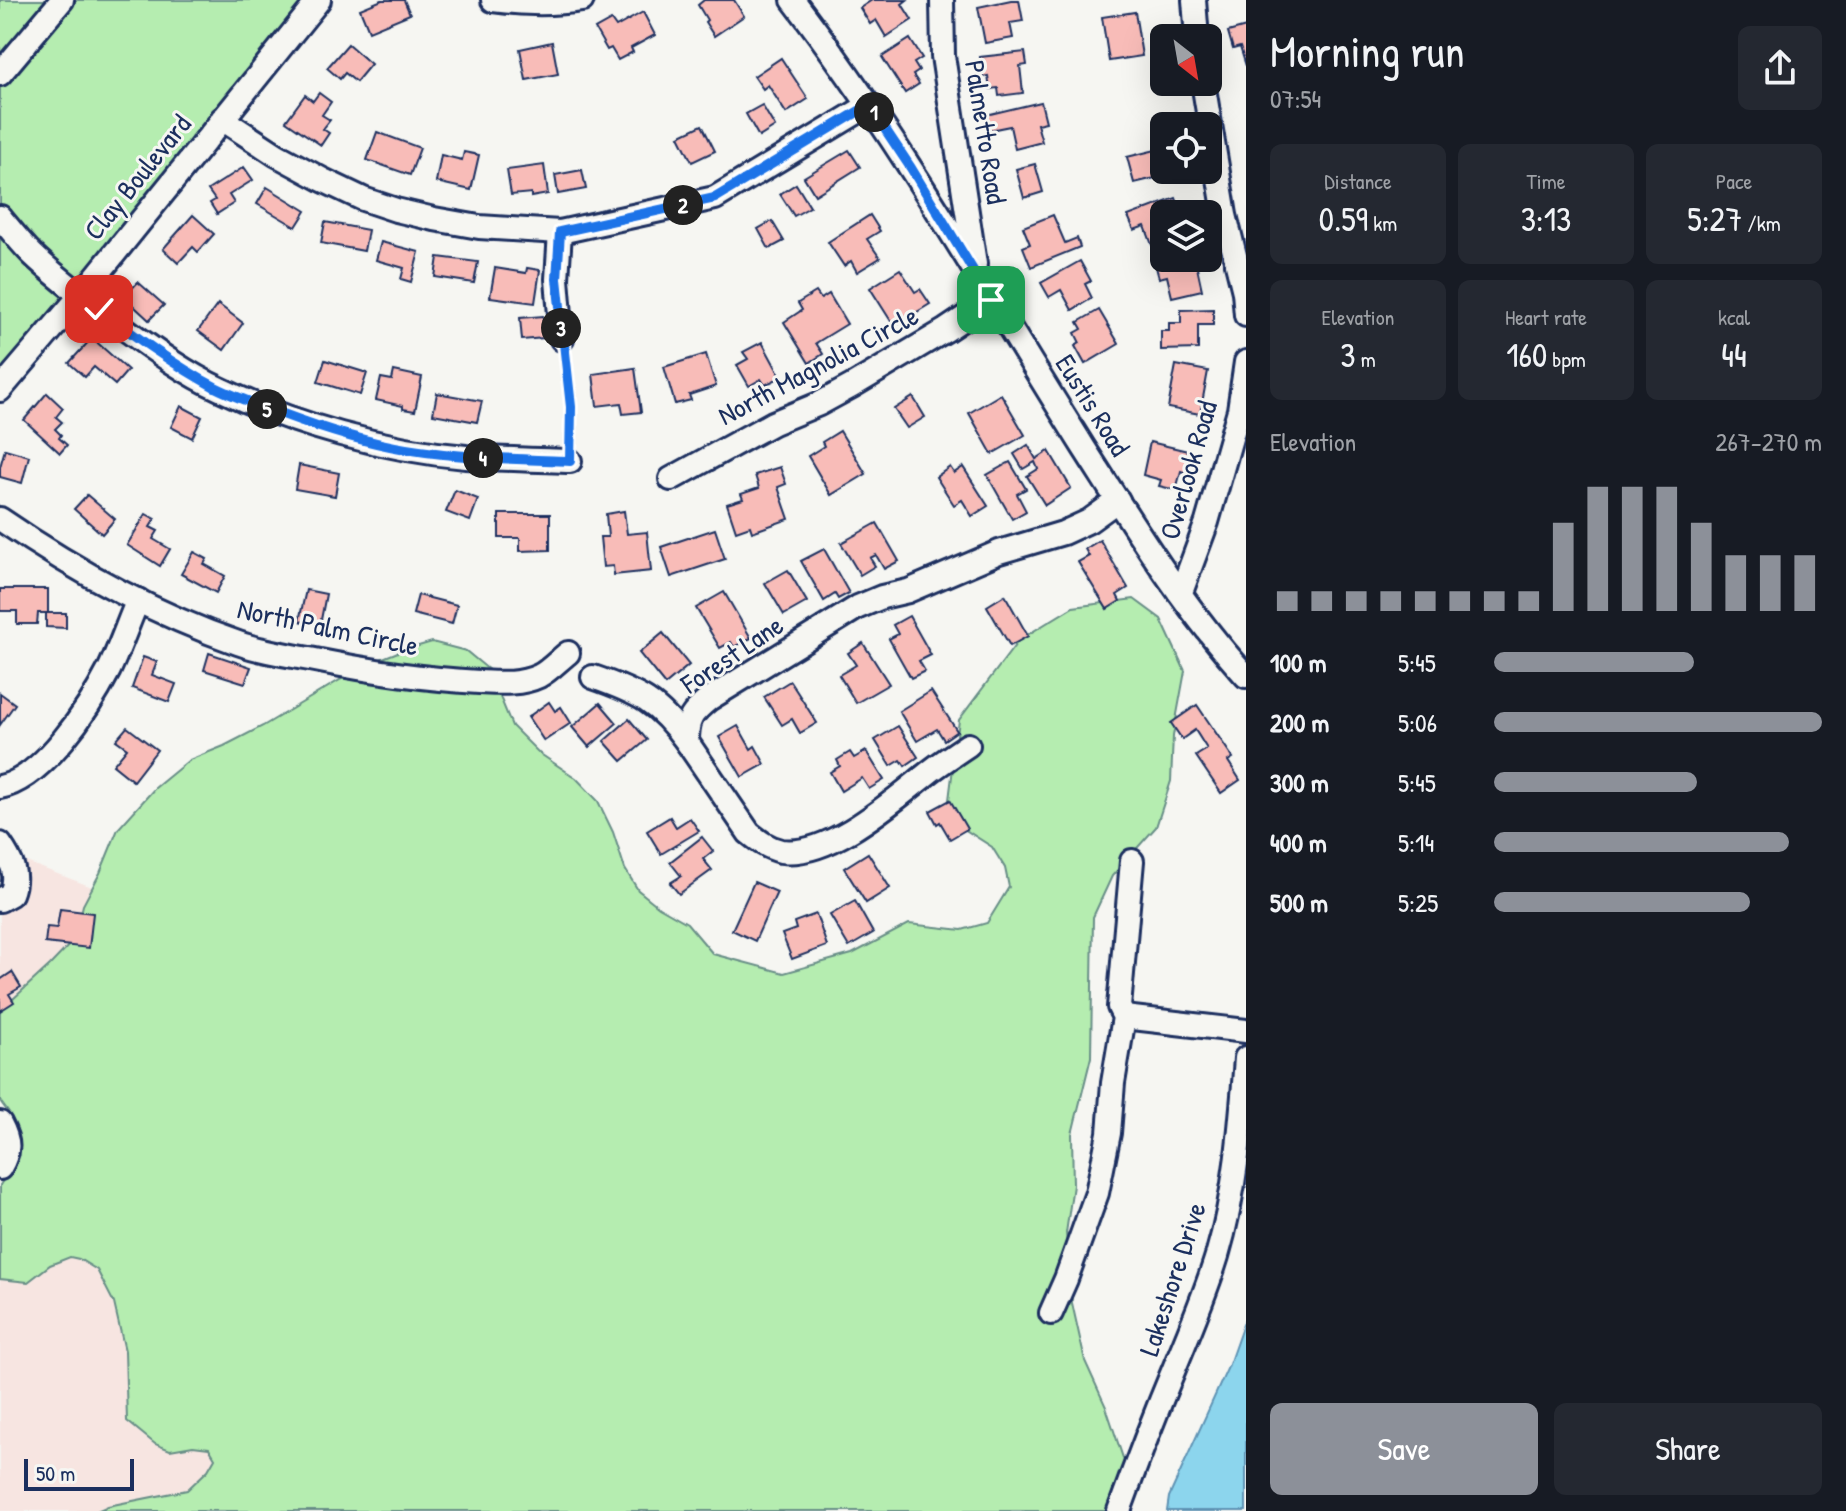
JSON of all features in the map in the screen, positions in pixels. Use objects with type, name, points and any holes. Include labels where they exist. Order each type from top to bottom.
[{"type":"street","name":"Clay Boulevard","points":[[0,390],[81,295],[319,0]]},
{"type":"street","points":[[493,0],[518,4],[582,0]]},
{"type":"street","name":"Eustis Road","points":[[793,0],[911,168],[991,300],[1179,592],[1246,676]]},
{"type":"street","name":"Palmetto Road","points":[[942,0],[943,56],[976,273]]},
{"type":"street","points":[[1194,0],[1196,24]]},
{"type":"street","points":[[0,74],[54,3]]},
{"type":"street","points":[[1205,96],[1246,315]]},
{"type":"street","points":[[222,119],[277,155],[363,199],[434,219],[479,227],[560,232],[715,198],[869,105]]},
{"type":"street","points":[[0,217],[30,252],[81,295],[149,346],[219,389],[317,426],[405,449],[464,456],[570,461]]},
{"type":"street","points":[[560,232],[557,279],[562,339]]},
{"type":"street","name":"North Magnolia Circle","points":[[671,479],[773,423],[852,386],[991,300]]},
{"type":"street","name":"Overlook Road","points":[[1179,592],[1207,522],[1239,410],[1246,362]]},
{"type":"street","name":"Forest Lane","points":[[968,745],[870,818],[837,837],[796,851],[781,851],[763,844],[749,833],[687,742],[689,718],[709,699],[858,607],[933,582],[999,552],[1063,533],[1089,521],[1118,500]]},
{"type":"street","name":"North Palm Circle","points":[[0,519],[78,568],[138,600],[241,644],[394,675],[512,683],[539,676],[568,653]]},
{"type":"street","points":[[0,787],[33,771],[90,704],[109,669],[138,600]]},
{"type":"street","points":[[593,677],[639,695],[671,720],[687,742]]},
{"type":"street","points":[[0,844],[12,862],[15,877],[11,894],[0,900]]},
{"type":"street","points":[[1051,1313],[1097,1193],[1109,1133],[1113,1083],[1124,1017],[1119,1007],[1132,861]]},
{"type":"street","points":[[1124,1017],[1246,1031]]},
{"type":"street","name":"Lakeshore Drive","points":[[1119,1511],[1217,1257],[1226,1223],[1241,1126],[1246,1058]]},
{"type":"street","points":[[0,1123],[8,1139],[7,1154],[0,1168]]},
{"type":"path","points":[[562,339],[571,407],[570,461]]},
{"type":"shaded area","points":[[0,852],[92,887],[83,905],[75,939],[0,1011]]},
{"type":"shaded area","points":[[70,1256],[97,1270],[114,1303],[125,1352],[126,1420],[155,1444],[170,1450],[193,1446],[209,1448],[215,1458],[208,1470],[187,1490],[97,1511],[0,1511],[0,1279],[28,1282],[50,1265]]},
{"type":"green space","points":[[0,0],[319,0],[0,382]]},
{"type":"green space","points":[[1134,599],[1161,619],[1185,671],[1173,736],[1171,781],[1156,827],[1112,876],[1093,917],[1091,1057],[1072,1134],[1073,1185],[1066,1233],[1072,1303],[1085,1361],[1106,1407],[1126,1467],[1111,1511],[97,1511],[187,1490],[208,1470],[215,1458],[209,1448],[193,1446],[170,1450],[155,1444],[127,1421],[125,1351],[114,1303],[97,1270],[70,1257],[50,1265],[28,1282],[0,1279],[0,1185],[20,1155],[8,1112],[0,1101],[0,1011],[75,939],[83,905],[118,829],[155,788],[189,760],[263,726],[365,665],[432,642],[466,651],[489,670],[512,726],[539,753],[576,778],[598,801],[613,832],[625,869],[638,890],[687,923],[713,954],[784,973],[852,954],[909,924],[962,930],[987,923],[1009,887],[1005,868],[992,847],[961,827],[949,800],[959,720],[1019,640],[1073,607]]},
{"type":"water","points":[[1246,1316],[1246,1511],[1167,1511],[1169,1497],[1228,1367]]},
{"type":"building","points":[[382,0],[404,0],[410,14],[369,31],[360,9]]},
{"type":"building","points":[[704,0],[734,0],[744,16],[714,36],[698,5]]},
{"type":"building","points":[[872,0],[907,0],[902,4],[912,20],[886,37],[876,20],[870,24],[860,8]]},
{"type":"building","points":[[1019,0],[1023,21],[1010,23],[1013,38],[985,43],[978,7]]},
{"type":"building","points":[[643,12],[655,35],[631,48],[633,52],[618,60],[611,48],[607,50],[595,29],[611,20],[616,27]]},
{"type":"building","points":[[1135,12],[1142,56],[1109,61],[1102,17]]},
{"type":"building","points":[[1246,27],[1246,66],[1240,47],[1233,49],[1228,32]]},
{"type":"building","points":[[910,39],[922,58],[914,63],[919,71],[913,75],[919,84],[905,93],[882,57]]},
{"type":"building","points":[[552,42],[558,74],[526,80],[520,49]]},
{"type":"building","points":[[348,44],[371,64],[356,82],[345,73],[340,79],[327,68]]},
{"type":"building","points":[[1025,52],[1027,65],[1020,66],[1023,93],[999,96],[998,88],[990,89],[988,76],[982,77],[980,57]]},
{"type":"building","points":[[781,58],[808,99],[786,113],[768,85],[763,89],[754,76]]},
{"type":"building","points":[[319,93],[331,102],[322,115],[330,120],[323,129],[329,133],[321,145],[286,121],[305,95],[313,101]]},
{"type":"building","points":[[1041,102],[1046,122],[1037,124],[1042,142],[1015,149],[1010,126],[990,130],[986,115]]},
{"type":"building","points":[[762,105],[775,127],[759,137],[746,114]]},
{"type":"building","points":[[702,125],[715,151],[692,162],[679,136]]},
{"type":"building","points":[[377,132],[420,148],[410,175],[367,160]]},
{"type":"building","points":[[849,150],[860,167],[815,195],[804,177]]},
{"type":"building","points":[[1150,151],[1150,179],[1134,183],[1127,157]]},
{"type":"building","points":[[464,152],[479,155],[471,190],[436,182],[441,155],[462,160]]},
{"type":"building","points":[[1035,164],[1043,192],[1024,198],[1016,169]]},
{"type":"building","points":[[544,165],[548,194],[531,197],[531,193],[511,195],[507,170]]},
{"type":"building","points":[[244,167],[253,180],[229,195],[234,203],[217,214],[210,203],[215,200],[208,190]]},
{"type":"building","points":[[582,170],[586,189],[558,194],[555,175]]},
{"type":"building","points":[[796,184],[810,207],[794,216],[780,194]]},
{"type":"building","points":[[267,187],[306,211],[296,227],[257,204]]},
{"type":"building","points":[[1150,208],[1150,240],[1145,226],[1134,230],[1128,216]]},
{"type":"building","points":[[193,215],[214,234],[198,252],[193,247],[178,263],[163,249]]},
{"type":"building","points":[[870,215],[880,231],[867,239],[880,258],[857,272],[851,261],[844,266],[828,242]]},
{"type":"building","points":[[1053,215],[1065,243],[1077,238],[1080,247],[1031,267],[1023,247],[1030,244],[1023,227]]},
{"type":"building","points":[[772,221],[784,241],[769,249],[758,229]]},
{"type":"building","points":[[325,222],[368,230],[364,251],[321,243]]},
{"type":"building","points":[[381,242],[419,252],[411,282],[401,279],[404,268],[376,260]]},
{"type":"building","points":[[438,257],[478,262],[474,283],[435,277]]},
{"type":"building","points":[[1080,261],[1091,281],[1085,284],[1092,298],[1072,310],[1061,290],[1049,297],[1041,283]]},
{"type":"building","points":[[495,268],[526,273],[527,268],[540,270],[535,303],[490,297]]},
{"type":"building","points":[[900,269],[915,292],[920,289],[930,304],[894,326],[870,288]]},
{"type":"building","points":[[1157,272],[1198,272],[1202,290],[1172,297],[1167,276],[1159,278]]},
{"type":"building","points":[[138,282],[164,305],[149,320],[124,297]]},
{"type":"building","points":[[816,292],[821,299],[829,294],[847,324],[816,343],[823,354],[809,363],[784,322],[802,310],[798,303]]},
{"type":"building","points":[[218,304],[243,323],[224,350],[198,331]]},
{"type":"building","points":[[1213,309],[1213,325],[1198,325],[1198,349],[1161,350],[1161,331],[1169,331],[1169,323],[1181,323],[1181,310]]},
{"type":"building","points":[[1099,310],[1119,344],[1085,364],[1075,346],[1080,343],[1075,333],[1082,329],[1078,322]]},
{"type":"building","points":[[543,316],[544,338],[522,340],[520,318]]},
{"type":"building","points":[[92,338],[128,370],[115,385],[94,367],[85,377],[69,363]]},
{"type":"building","points":[[762,342],[781,377],[765,385],[761,379],[749,386],[737,365],[748,359],[743,352]]},
{"type":"building","points":[[706,354],[716,386],[689,395],[691,400],[675,404],[664,367]]},
{"type":"building","points":[[325,360],[367,373],[360,395],[318,382]]},
{"type":"building","points":[[1176,365],[1208,371],[1200,414],[1168,408]]},
{"type":"building","points":[[635,368],[641,412],[623,414],[621,403],[597,406],[593,374]]},
{"type":"building","points":[[394,371],[422,377],[415,411],[376,400],[381,378],[392,380]]},
{"type":"building","points":[[47,393],[63,408],[56,417],[62,422],[55,429],[67,445],[60,453],[24,420]]},
{"type":"building","points":[[437,393],[482,401],[477,422],[433,414]]},
{"type":"building","points":[[1001,394],[1025,435],[992,454],[969,413]]},
{"type":"building","points":[[913,397],[925,417],[907,428],[894,409]]},
{"type":"building","points":[[181,406],[202,417],[192,438],[171,427]]},
{"type":"building","points":[[840,431],[866,474],[831,495],[808,456],[824,446],[822,442]]},
{"type":"building","points":[[1150,442],[1192,452],[1187,473],[1181,471],[1176,490],[1159,486],[1161,480],[1143,475]]},
{"type":"building","points":[[1028,445],[1036,459],[1049,451],[1071,488],[1045,505],[1027,476],[1038,469],[1035,462],[1023,469],[1014,454]]},
{"type":"building","points":[[5,449],[29,456],[22,483],[0,477]]},
{"type":"building","points":[[1010,462],[1026,489],[1017,494],[1026,511],[1012,519],[987,475]]},
{"type":"building","points":[[299,465],[339,473],[335,496],[295,489]]},
{"type":"building","points":[[780,467],[786,484],[778,487],[789,519],[752,532],[750,526],[736,531],[727,504],[743,499],[741,494],[759,488],[755,475]]},
{"type":"building","points":[[950,467],[954,473],[963,467],[988,506],[972,516],[962,500],[954,505],[936,477]]},
{"type":"building","points":[[455,490],[478,499],[470,521],[446,512]]},
{"type":"building","points":[[87,495],[115,519],[102,534],[74,509]]},
{"type":"building","points":[[624,511],[627,534],[647,532],[651,571],[614,575],[613,566],[603,567],[600,537],[608,537],[606,514]]},
{"type":"building","points":[[146,514],[155,519],[150,527],[158,531],[153,539],[170,549],[160,566],[127,545]]},
{"type":"building","points":[[499,514],[550,514],[550,550],[520,551],[520,538],[499,538]]},
{"type":"building","points":[[877,523],[899,561],[884,569],[876,555],[870,558],[875,566],[860,575],[841,543]]},
{"type":"building","points":[[715,529],[725,559],[671,577],[661,547]]},
{"type":"building","points":[[1100,540],[1128,588],[1117,595],[1120,601],[1107,609],[1078,562],[1089,556],[1085,549]]},
{"type":"building","points":[[824,549],[849,593],[838,599],[835,594],[824,601],[801,561]]},
{"type":"building","points":[[194,552],[207,559],[204,564],[225,576],[216,593],[181,574]]},
{"type":"building","points":[[788,570],[807,602],[784,615],[765,583]]},
{"type":"building","points":[[0,589],[48,589],[48,613],[38,613],[37,624],[17,624],[17,611],[0,611]]},
{"type":"building","points":[[306,590],[326,594],[320,625],[299,621]]},
{"type":"building","points":[[724,592],[751,638],[734,647],[731,642],[720,648],[696,608]]},
{"type":"building","points":[[418,595],[457,605],[452,624],[413,614]]},
{"type":"building","points":[[1005,595],[1028,636],[1010,646],[987,606]]},
{"type":"building","points":[[46,613],[66,613],[66,628],[46,627]]},
{"type":"building","points":[[909,616],[931,655],[919,661],[925,671],[911,678],[889,639],[898,634],[893,625]]},
{"type":"building","points":[[663,633],[689,665],[665,685],[639,653]]},
{"type":"building","points":[[863,643],[889,684],[856,703],[839,675],[856,665],[848,653]]},
{"type":"building","points":[[209,653],[251,667],[245,683],[204,670]]},
{"type":"building","points":[[143,657],[157,662],[152,675],[176,684],[169,702],[132,688]]},
{"type":"building","points":[[790,681],[817,723],[800,733],[792,719],[782,725],[764,697]]},
{"type":"building","points":[[931,691],[957,731],[944,740],[937,729],[917,741],[899,711]]},
{"type":"building","points":[[0,693],[15,704],[0,725]]},
{"type":"building","points":[[549,702],[555,711],[561,707],[571,723],[544,741],[528,717]]},
{"type":"building","points":[[600,703],[617,723],[589,747],[572,727]]},
{"type":"building","points":[[1197,705],[1233,758],[1228,761],[1240,780],[1221,793],[1196,756],[1207,749],[1195,730],[1182,739],[1171,723]]},
{"type":"building","points":[[629,719],[647,740],[622,761],[604,741]]},
{"type":"building","points":[[738,726],[751,749],[755,746],[765,764],[742,777],[719,737]]},
{"type":"building","points":[[898,726],[918,757],[905,766],[901,760],[891,766],[875,740]]},
{"type":"building","points":[[127,727],[157,750],[133,781],[113,765],[127,748],[116,740]]},
{"type":"building","points":[[866,751],[884,780],[869,789],[862,778],[841,791],[830,772],[840,766],[837,760],[850,752],[854,758]]},
{"type":"building","points":[[950,800],[967,829],[950,839],[930,811]]},
{"type":"building","points":[[670,817],[676,827],[690,818],[699,831],[661,854],[647,831]]},
{"type":"building","points":[[702,837],[713,851],[703,859],[712,870],[679,894],[670,883],[681,876],[670,862]]},
{"type":"building","points":[[868,853],[890,888],[866,903],[844,868]]},
{"type":"building","points":[[754,882],[777,892],[755,941],[732,930]]},
{"type":"building","points":[[855,901],[873,933],[849,947],[830,915]]},
{"type":"building","points":[[60,909],[93,913],[89,948],[45,943],[47,927],[57,928]]},
{"type":"building","points":[[816,914],[827,946],[792,959],[782,934],[796,929],[794,922]]},
{"type":"building","points":[[12,972],[21,987],[9,994],[14,1002],[0,1011],[0,980]]},
{"type":"route","points":[[99,309],[149,346],[219,389],[317,426],[405,449],[464,456],[570,461],[571,407],[558,306],[560,232],[715,198],[869,105],[991,300]]}]
